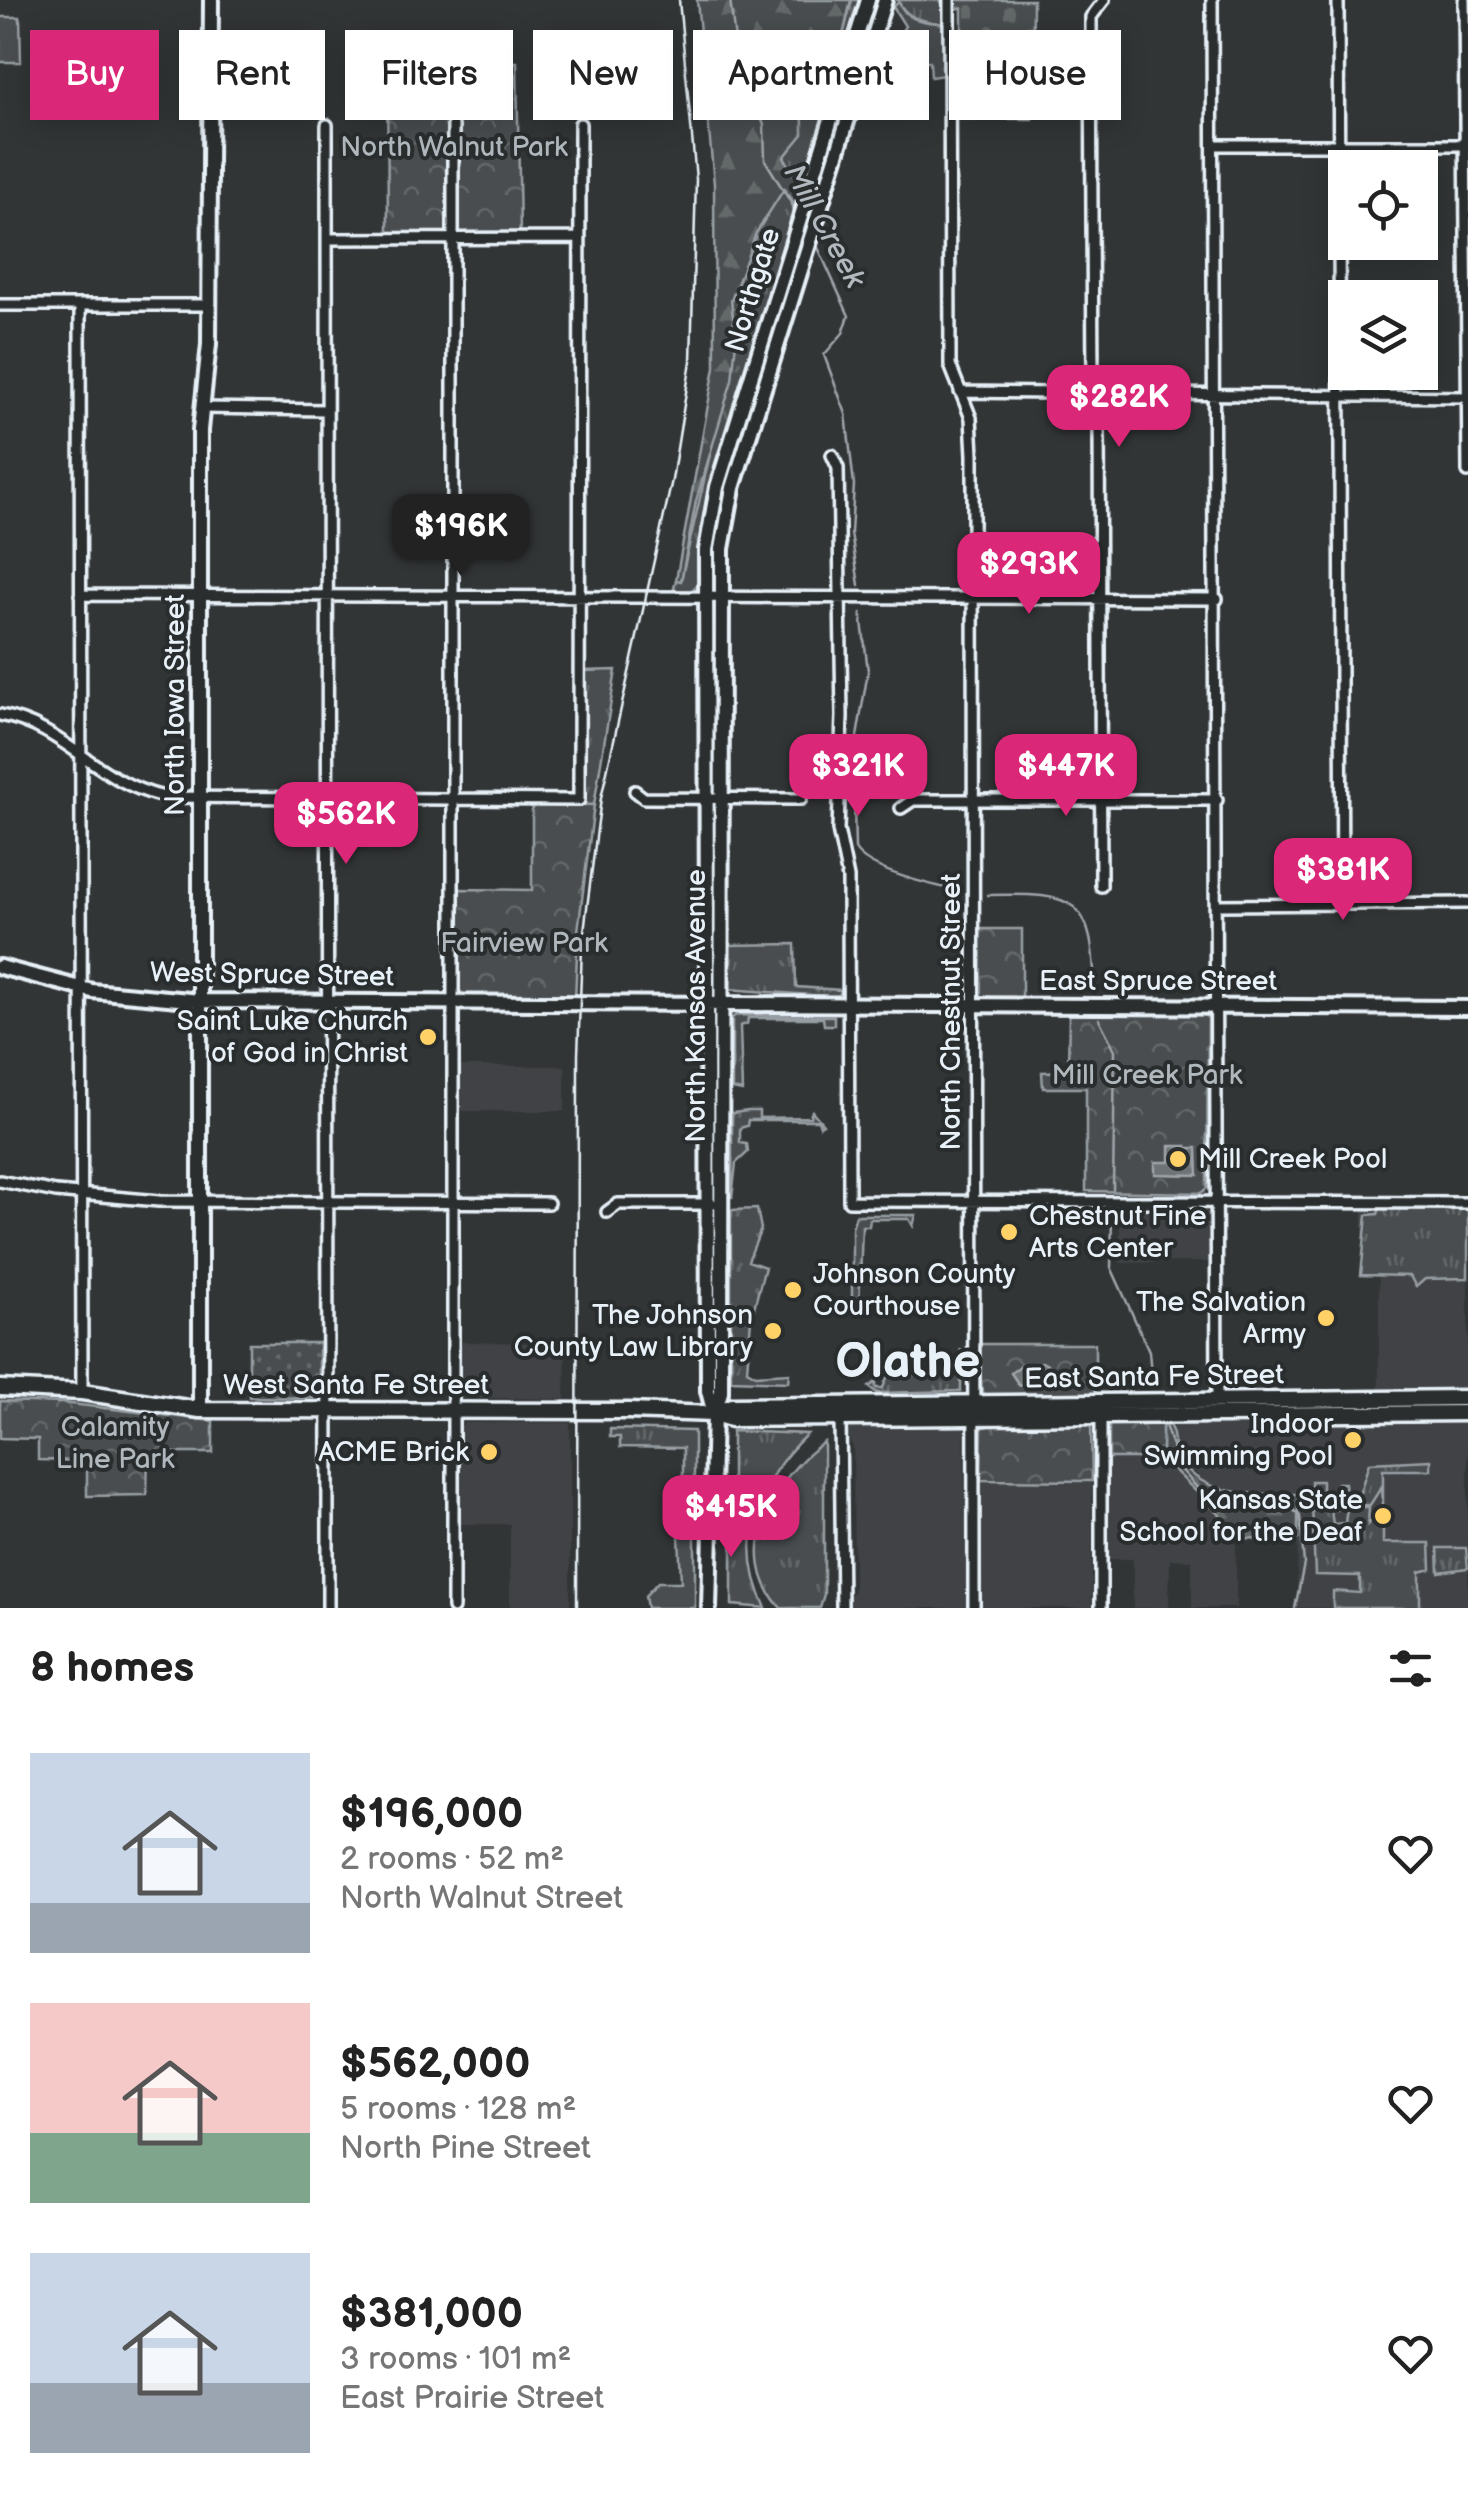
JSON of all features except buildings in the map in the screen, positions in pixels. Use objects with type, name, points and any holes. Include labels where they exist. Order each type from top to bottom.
[{"type":"main road","name":"North Iowa Street","points":[[200,1410],[200,598],[202,408],[210,305],[211,0]]},
{"type":"main road","name":"Northgate","points":[[705,598],[706,550],[718,487],[868,0]]},
{"type":"main road","name":"Northgate","points":[[720,598],[722,549],[733,488],[885,0]]},
{"type":"main road","name":"North Kansas Avenue","points":[[705,598],[708,1391],[714,1414],[710,1608]]},
{"type":"main road","name":"North Kansas Avenue","points":[[714,1414],[721,1392],[720,598]]},
{"type":"main road","name":"West Spruce Street","points":[[0,967],[81,988],[200,1001],[847,1005]]},
{"type":"main road","name":"East Spruce Street","points":[[847,1005],[1468,1008]]},
{"type":"main road","name":"West Santa Fe Street","points":[[0,1388],[82,1392],[200,1410],[714,1414],[731,1419],[840,1412]]},
{"type":"main road","name":"East Santa Fe Street","points":[[1308,1406],[1468,1398]]},
{"type":"main road","name":"East Santa Fe Street","points":[[840,1412],[1308,1406],[1468,1413]]},
{"type":"street","name":"North Chestnut Street","points":[[949,0],[950,344],[952,375],[971,418],[974,1608]]},
{"type":"street","points":[[1102,886],[1091,17],[1104,0]]},
{"type":"street","points":[[1212,0],[1217,1406]]},
{"type":"street","points":[[1338,0],[1342,903]]},
{"type":"street","points":[[1464,0],[1468,472]]},
{"type":"street","points":[[0,715],[35,725],[110,778],[144,792],[200,798],[579,800],[580,124]]},
{"type":"street","points":[[327,125],[328,1608]]},
{"type":"street","points":[[453,126],[453,1608]]},
{"type":"street","points":[[1214,146],[1467,145]]},
{"type":"street","points":[[327,239],[579,238]]},
{"type":"street","points":[[0,305],[210,305]]},
{"type":"street","points":[[80,306],[82,1392]]},
{"type":"street","points":[[960,392],[1468,397]]},
{"type":"street","points":[[202,408],[326,410]]},
{"type":"street","points":[[832,456],[838,468],[838,830],[848,878],[846,1191],[851,1202],[1468,1203]]},
{"type":"street","points":[[80,595],[1217,599]]},
{"type":"street","points":[[635,791],[644,798],[801,798]]},
{"type":"street","points":[[901,808],[913,800],[1217,800]]},
{"type":"street","points":[[1217,905],[1468,902]]},
{"type":"street","points":[[0,1181],[81,1196],[200,1202],[548,1203]]},
{"type":"street","points":[[606,1212],[618,1204],[721,1204]]},
{"type":"street","points":[[1101,1411],[1102,1608]]},
{"type":"street","points":[[840,1412],[842,1608]]},
{"type":"shaded area","points":[[457,1066],[565,1066],[565,1111],[457,1111]]},
{"type":"shaded area","name":"Mill Creek Pool","points":[[1170,1146],[1187,1146],[1187,1167],[1189,1148],[1197,1148],[1198,1175],[1155,1174],[1155,1162],[1170,1162]]},
{"type":"shaded area","points":[[1120,1207],[1205,1209],[1210,1218],[1209,1262],[1120,1263]]},
{"type":"shaded area","points":[[1363,1208],[1468,1208],[1468,1392],[1379,1392],[1379,1277],[1363,1277]]},
{"type":"shaded area","points":[[457,1342],[566,1343],[565,1399],[463,1398],[457,1392]]},
{"type":"shaded area","points":[[1042,1362],[1060,1372],[1057,1383],[1045,1380],[1019,1385],[1011,1373],[1020,1366]]},
{"type":"shaded area","name":"Kansas State School for the Deaf","points":[[1468,1416],[1468,1608],[1297,1608],[1298,1494],[1222,1492],[1201,1479],[1177,1455],[1172,1420]]},
{"type":"shaded area","points":[[464,1423],[570,1423],[570,1608],[510,1608],[510,1524],[458,1524],[459,1428]]},
{"type":"shaded area","points":[[854,1423],[961,1424],[964,1428],[967,1608],[848,1608],[847,1596],[854,1591],[853,1448],[846,1432]]},
{"type":"shaded area","points":[[1109,1458],[1162,1458],[1220,1515],[1223,1538],[1236,1538],[1236,1608],[1192,1608],[1192,1560],[1170,1559],[1169,1608],[1133,1608],[1133,1559],[1109,1559]]},
{"type":"shaded area","points":[[981,1480],[1092,1481],[1092,1608],[981,1608]]},
{"type":"green space","points":[[697,0],[851,0],[844,30],[700,30]]},
{"type":"green space","points":[[852,0],[862,0],[852,30],[844,30]]},
{"type":"green space","points":[[897,0],[940,0],[945,8],[945,24],[911,16]]},
{"type":"green space","points":[[940,0],[1033,0],[1033,30],[962,30],[962,8],[942,8]]},
{"type":"green space","points":[[899,2],[912,17],[945,24],[944,75],[931,77],[929,30],[903,30],[905,26],[893,7]]},
{"type":"green space","points":[[0,17],[20,17],[21,62],[0,62]]},
{"type":"green space","name":"North Walnut Park","points":[[513,62],[517,62],[520,233],[388,233],[387,120],[513,120]]},
{"type":"green space","points":[[708,120],[803,120],[803,134],[784,157],[801,186],[795,204],[784,189],[756,233],[731,301],[736,342],[732,380],[696,501],[681,581],[676,580],[715,367],[714,184]]},
{"type":"green space","points":[[803,120],[823,120],[801,186],[784,157],[803,134]]},
{"type":"green space","points":[[784,188],[795,204],[710,488],[698,585],[689,592],[673,592],[676,580],[681,580],[736,342],[731,301],[756,233]]},
{"type":"green space","points":[[616,670],[594,805],[583,805],[583,671]]},
{"type":"green space","name":"Fairview Park","points":[[532,804],[594,805],[578,931],[575,1000],[463,995],[456,985],[456,889],[532,890]]},
{"type":"green space","points":[[977,929],[1022,929],[1022,1000],[978,996]]},
{"type":"green space","points":[[795,944],[796,987],[841,990],[839,997],[728,989],[726,945]]},
{"type":"green space","name":"Mill Creek Park","points":[[1069,1010],[1202,1012],[1208,1018],[1207,1188],[1201,1193],[1086,1191],[1086,1088],[1043,1088],[1042,1072],[1068,1071]]},
{"type":"green space","points":[[834,1016],[834,1025],[824,1025],[823,1018],[748,1018],[747,1024],[740,1026],[742,1091],[732,1089],[732,1018]]},
{"type":"green space","points":[[759,1111],[759,1118],[810,1117],[812,1111],[823,1124],[820,1126],[818,1120],[748,1120],[747,1126],[740,1128],[740,1143],[747,1144],[748,1152],[736,1163],[732,1198],[732,1113]]},
{"type":"green space","points":[[1380,1208],[1468,1209],[1468,1278],[1425,1279],[1416,1287],[1410,1276],[1361,1275],[1367,1215],[1378,1214]]},
{"type":"green space","points":[[757,1209],[761,1229],[748,1261],[765,1267],[751,1319],[747,1370],[756,1375],[789,1373],[788,1382],[731,1380],[731,1210]]},
{"type":"green space","points":[[856,1215],[916,1215],[913,1226],[909,1219],[870,1219],[869,1226],[862,1226],[859,1309],[852,1308],[852,1228]]},
{"type":"green space","points":[[249,1343],[319,1343],[319,1391],[314,1398],[249,1397]]},
{"type":"green space","points":[[978,1344],[1095,1344],[1095,1393],[1091,1398],[987,1399],[982,1392]]},
{"type":"green space","points":[[961,1349],[961,1391],[877,1393],[869,1387],[876,1382],[876,1388],[883,1388],[888,1375],[954,1375]]},
{"type":"green space","name":"Calamity Line Park","points":[[0,1401],[63,1403],[213,1421],[213,1453],[148,1453],[147,1495],[87,1496],[87,1461],[38,1460],[38,1439],[0,1438]]},
{"type":"green space","points":[[1162,1420],[1162,1458],[1109,1458],[1109,1424]]},
{"type":"green space","points":[[996,1423],[1091,1424],[1092,1481],[981,1480],[982,1428]]},
{"type":"green space","points":[[1169,1425],[1177,1454],[1199,1480],[1230,1491],[1298,1494],[1298,1539],[1223,1538],[1220,1515],[1162,1458],[1162,1427]]},
{"type":"green space","points":[[610,1429],[694,1431],[694,1516],[683,1504],[683,1448],[620,1447],[620,1437],[610,1437]]},
{"type":"green space","points":[[732,1431],[807,1434],[775,1472],[756,1514],[752,1560],[766,1608],[732,1605]]},
{"type":"green space","points":[[824,1442],[824,1594],[820,1608],[781,1608],[766,1587],[759,1541],[775,1495],[789,1475]]},
{"type":"green space","points":[[1431,1460],[1431,1470],[1383,1470],[1383,1505],[1382,1486],[1370,1505],[1356,1505],[1369,1463]]},
{"type":"green space","points":[[1311,1481],[1322,1481],[1322,1501],[1335,1501],[1337,1483],[1345,1483],[1346,1501],[1354,1505],[1331,1511],[1333,1524],[1345,1523],[1347,1507],[1369,1507],[1368,1524],[1383,1508],[1383,1543],[1430,1543],[1431,1569],[1420,1572],[1420,1608],[1333,1608],[1333,1591],[1360,1593],[1360,1576],[1315,1575]]},
{"type":"green space","points":[[678,1512],[695,1525],[695,1608],[647,1608],[645,1596],[658,1582],[681,1582]]},
{"type":"green space","points":[[1438,1548],[1466,1548],[1468,1568],[1439,1572]]},
{"type":"waterway","name":"Mill Creek","points":[[730,0],[738,64],[764,125],[765,160],[796,211]]},
{"type":"waterway","name":"Mill Creek","points":[[816,243],[849,316],[843,333],[824,355],[846,414],[854,485],[851,533],[859,585]]},
{"type":"waterway","name":"Mill Creek","points":[[861,613],[868,671],[853,761],[855,849],[887,871],[960,891]]},
{"type":"waterway","name":"Mill Creek","points":[[987,895],[1042,896],[1074,907],[1090,936],[1095,992]]},
{"type":"waterway","name":"Mill Creek","points":[[1099,1019],[1115,1050],[1113,1189]]},
{"type":"waterway","name":"Mill Creek","points":[[1112,1215],[1111,1267],[1149,1351],[1152,1386]]},
{"type":"waterway","name":"Mill Creek","points":[[1166,1428],[1179,1467],[1213,1506],[1289,1506],[1300,1516],[1304,1564],[1295,1608]]},
{"type":"railway","points":[[577,1608],[578,1055],[582,947],[601,798],[672,480],[691,361],[696,179],[679,0]]},
{"type":"place","name":"Saint Luke Church of God in Christ","points":[[428,1037]]},
{"type":"place","name":"Mill Creek Pool","points":[[1178,1159]]},
{"type":"place","name":"Chestnut Fine Arts Center","points":[[1009,1232]]},
{"type":"place","name":"Johnson County Courthouse","points":[[793,1290]]},
{"type":"place","name":"The Salvation Army","points":[[1326,1318]]},
{"type":"place","name":"The Johnson County Law Library","points":[[773,1331]]},
{"type":"place","name":"Indoor Swimming Pool","points":[[1353,1440]]},
{"type":"place","name":"ACME Brick","points":[[489,1452]]},
{"type":"place","name":"Kansas State School for the Deaf","points":[[1383,1516]]},
{"type":"district","name":"Olathe","points":[[908,1362]]}]
